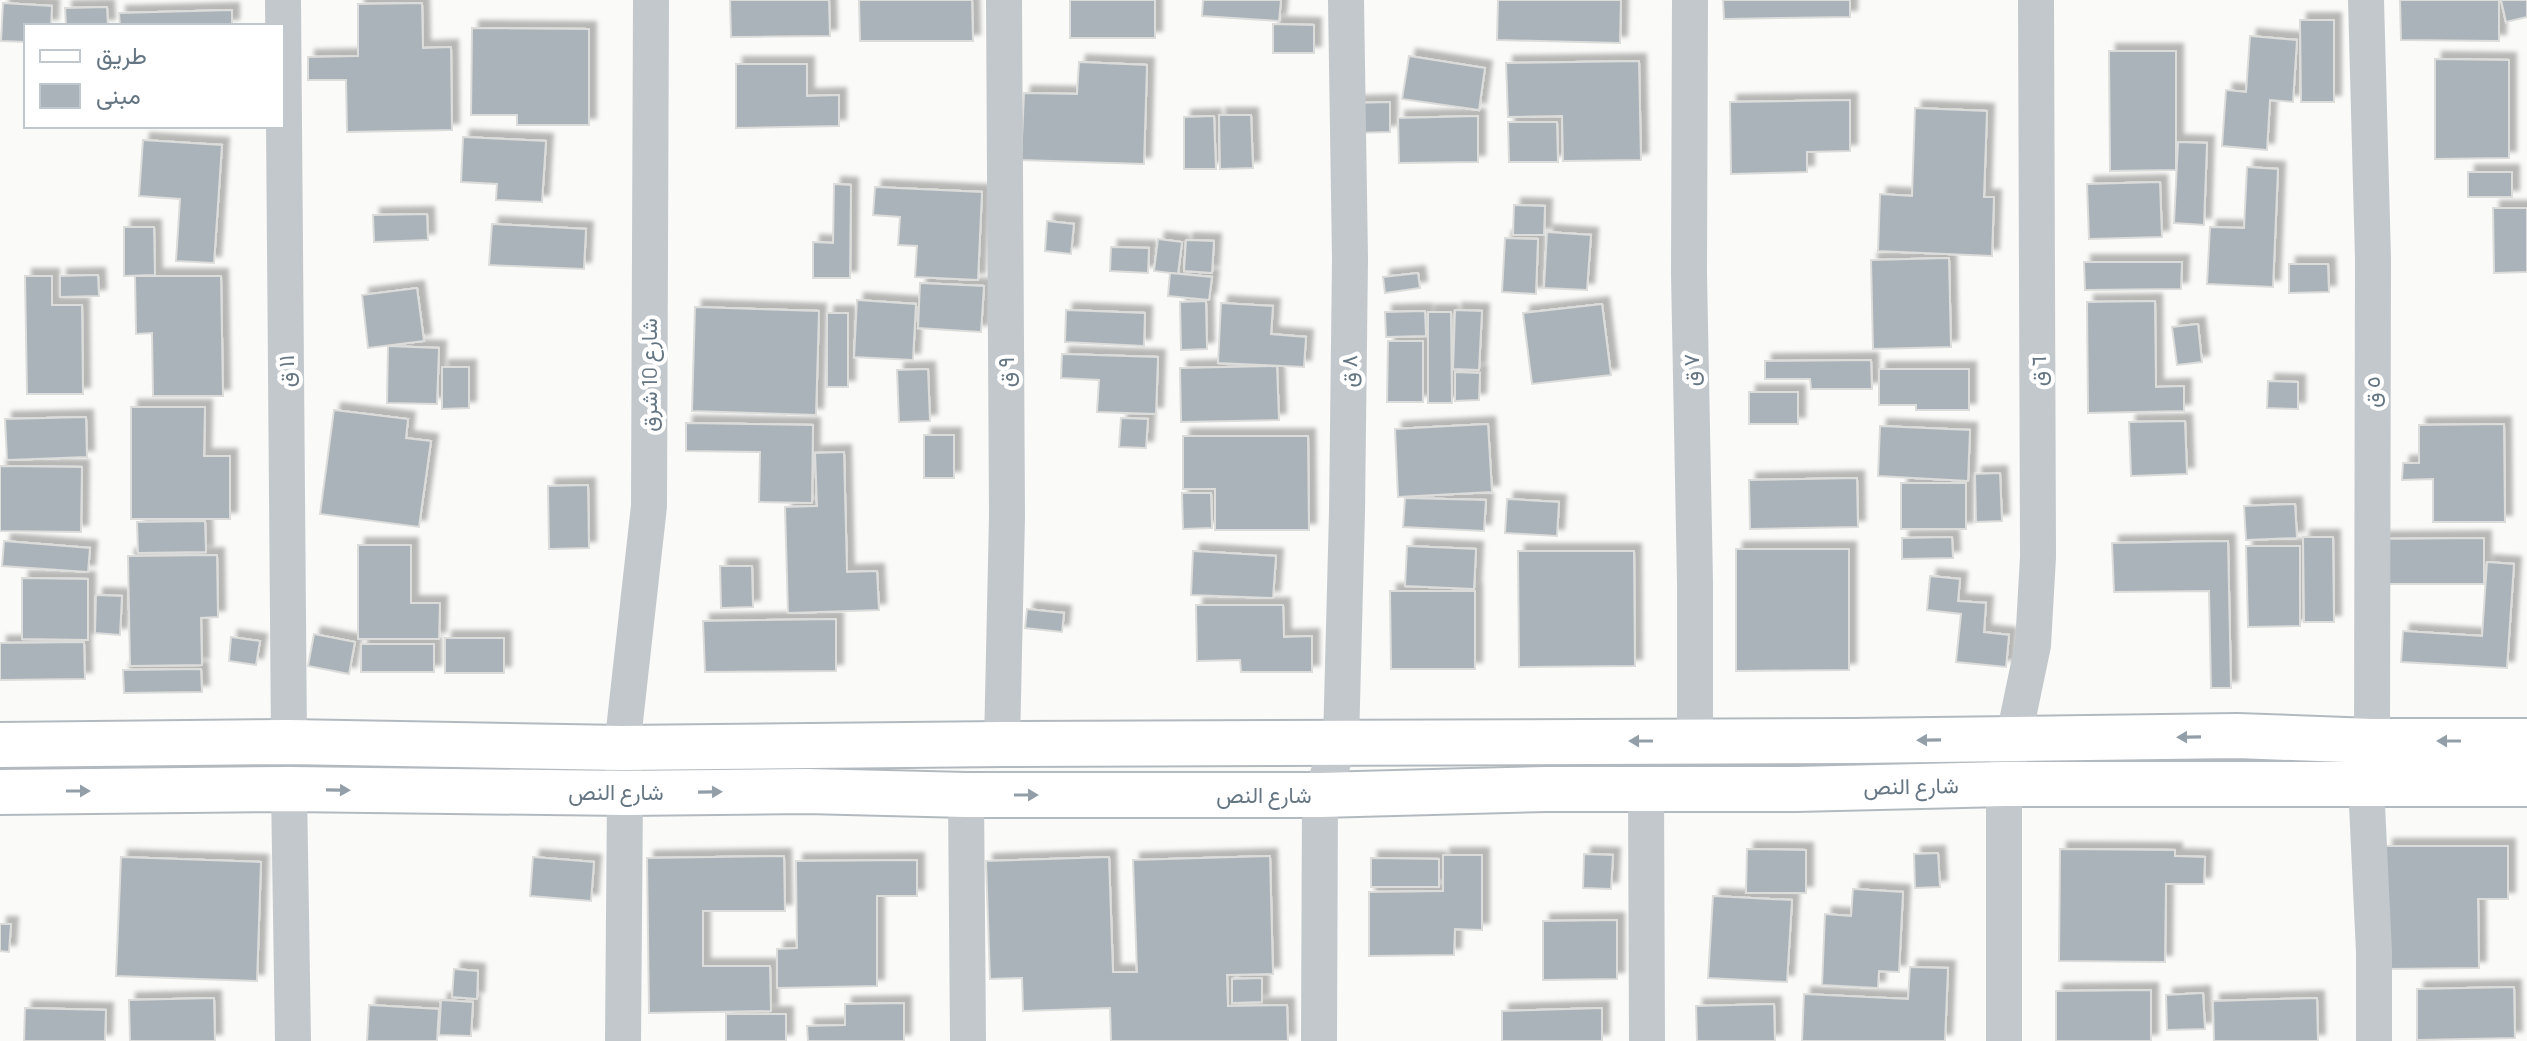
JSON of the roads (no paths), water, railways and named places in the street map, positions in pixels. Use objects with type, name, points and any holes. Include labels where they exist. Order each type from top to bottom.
[{"type":"main road","name":"شارع النص","points":[[0,745],[289,742],[622,748],[2237,736],[2372,741],[2527,741]]},
{"type":"main road","name":"شارع النص","points":[[0,792],[289,789],[1320,795],[2004,784],[2527,784]]},
{"type":"street","name":"١١ ق","points":[[283,0],[283,24]]},
{"type":"street","name":"شارع 10 شرق","points":[[623,1041],[625,793],[622,748],[649,506],[651,0]]},
{"type":"street","name":"٩ ق","points":[[1002,744],[1007,516],[1004,0]]},
{"type":"street","name":"٨ ق","points":[[1341,742],[1350,259],[1346,0]]},
{"type":"street","name":"٧ ق","points":[[1690,0],[1689,274],[1695,741]]},
{"type":"street","name":"٦ ق","points":[[2004,1041],[2004,784],[2033,645],[2038,557],[2036,0]]},
{"type":"street","name":"٥ ق","points":[[2366,0],[2373,258],[2372,741],[2366,784],[2374,952],[2374,1041]]},
{"type":"street","name":"١١ ق","points":[[284,124],[289,742]]},
{"type":"street","points":[[1319,1041],[1320,795],[1341,742]]},
{"type":"street","points":[[289,789],[293,1041]]},
{"type":"street","points":[[1646,790],[1647,1041]]},
{"type":"street","points":[[966,795],[968,1041]]}]
